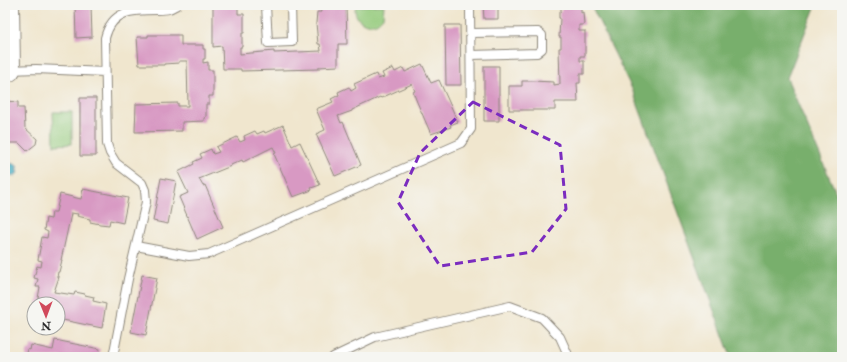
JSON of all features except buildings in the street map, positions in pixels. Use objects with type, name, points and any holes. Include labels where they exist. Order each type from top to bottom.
[{"type":"street","points":[[7,70],[8,5]]},
{"type":"lane","points":[[113,357],[128,279],[146,202],[145,190],[142,183],[116,163],[107,144],[105,38],[107,29],[115,19],[122,14],[134,10],[169,10],[177,5]]},
{"type":"lane","points":[[266,5],[268,43],[292,42],[291,5]]},
{"type":"lane","points":[[136,246],[190,256],[210,254],[461,143],[471,130],[470,5]]},
{"type":"lane","points":[[471,32],[538,32],[542,35],[542,49],[537,53],[471,55]]},
{"type":"lane","points":[[7,70],[36,69],[105,72]]},
{"type":"lane","points":[[333,357],[375,337],[510,306],[542,318],[560,337],[569,357]]},
{"type":"highlighted area","points":[[473,102],[560,145],[566,209],[532,252],[440,266],[398,202],[420,153]]},
{"type":"green space","points":[[384,5],[383,17],[374,24],[361,22],[355,13],[356,6]]},
{"type":"green space","points":[[591,5],[816,5],[787,78],[842,207],[842,357],[731,357],[632,89]]},
{"type":"green space","points":[[53,112],[72,112],[72,144],[54,145]]},
{"type":"water","points":[[14,163],[18,167],[16,169],[18,172],[15,176],[5,176],[5,165]]}]
